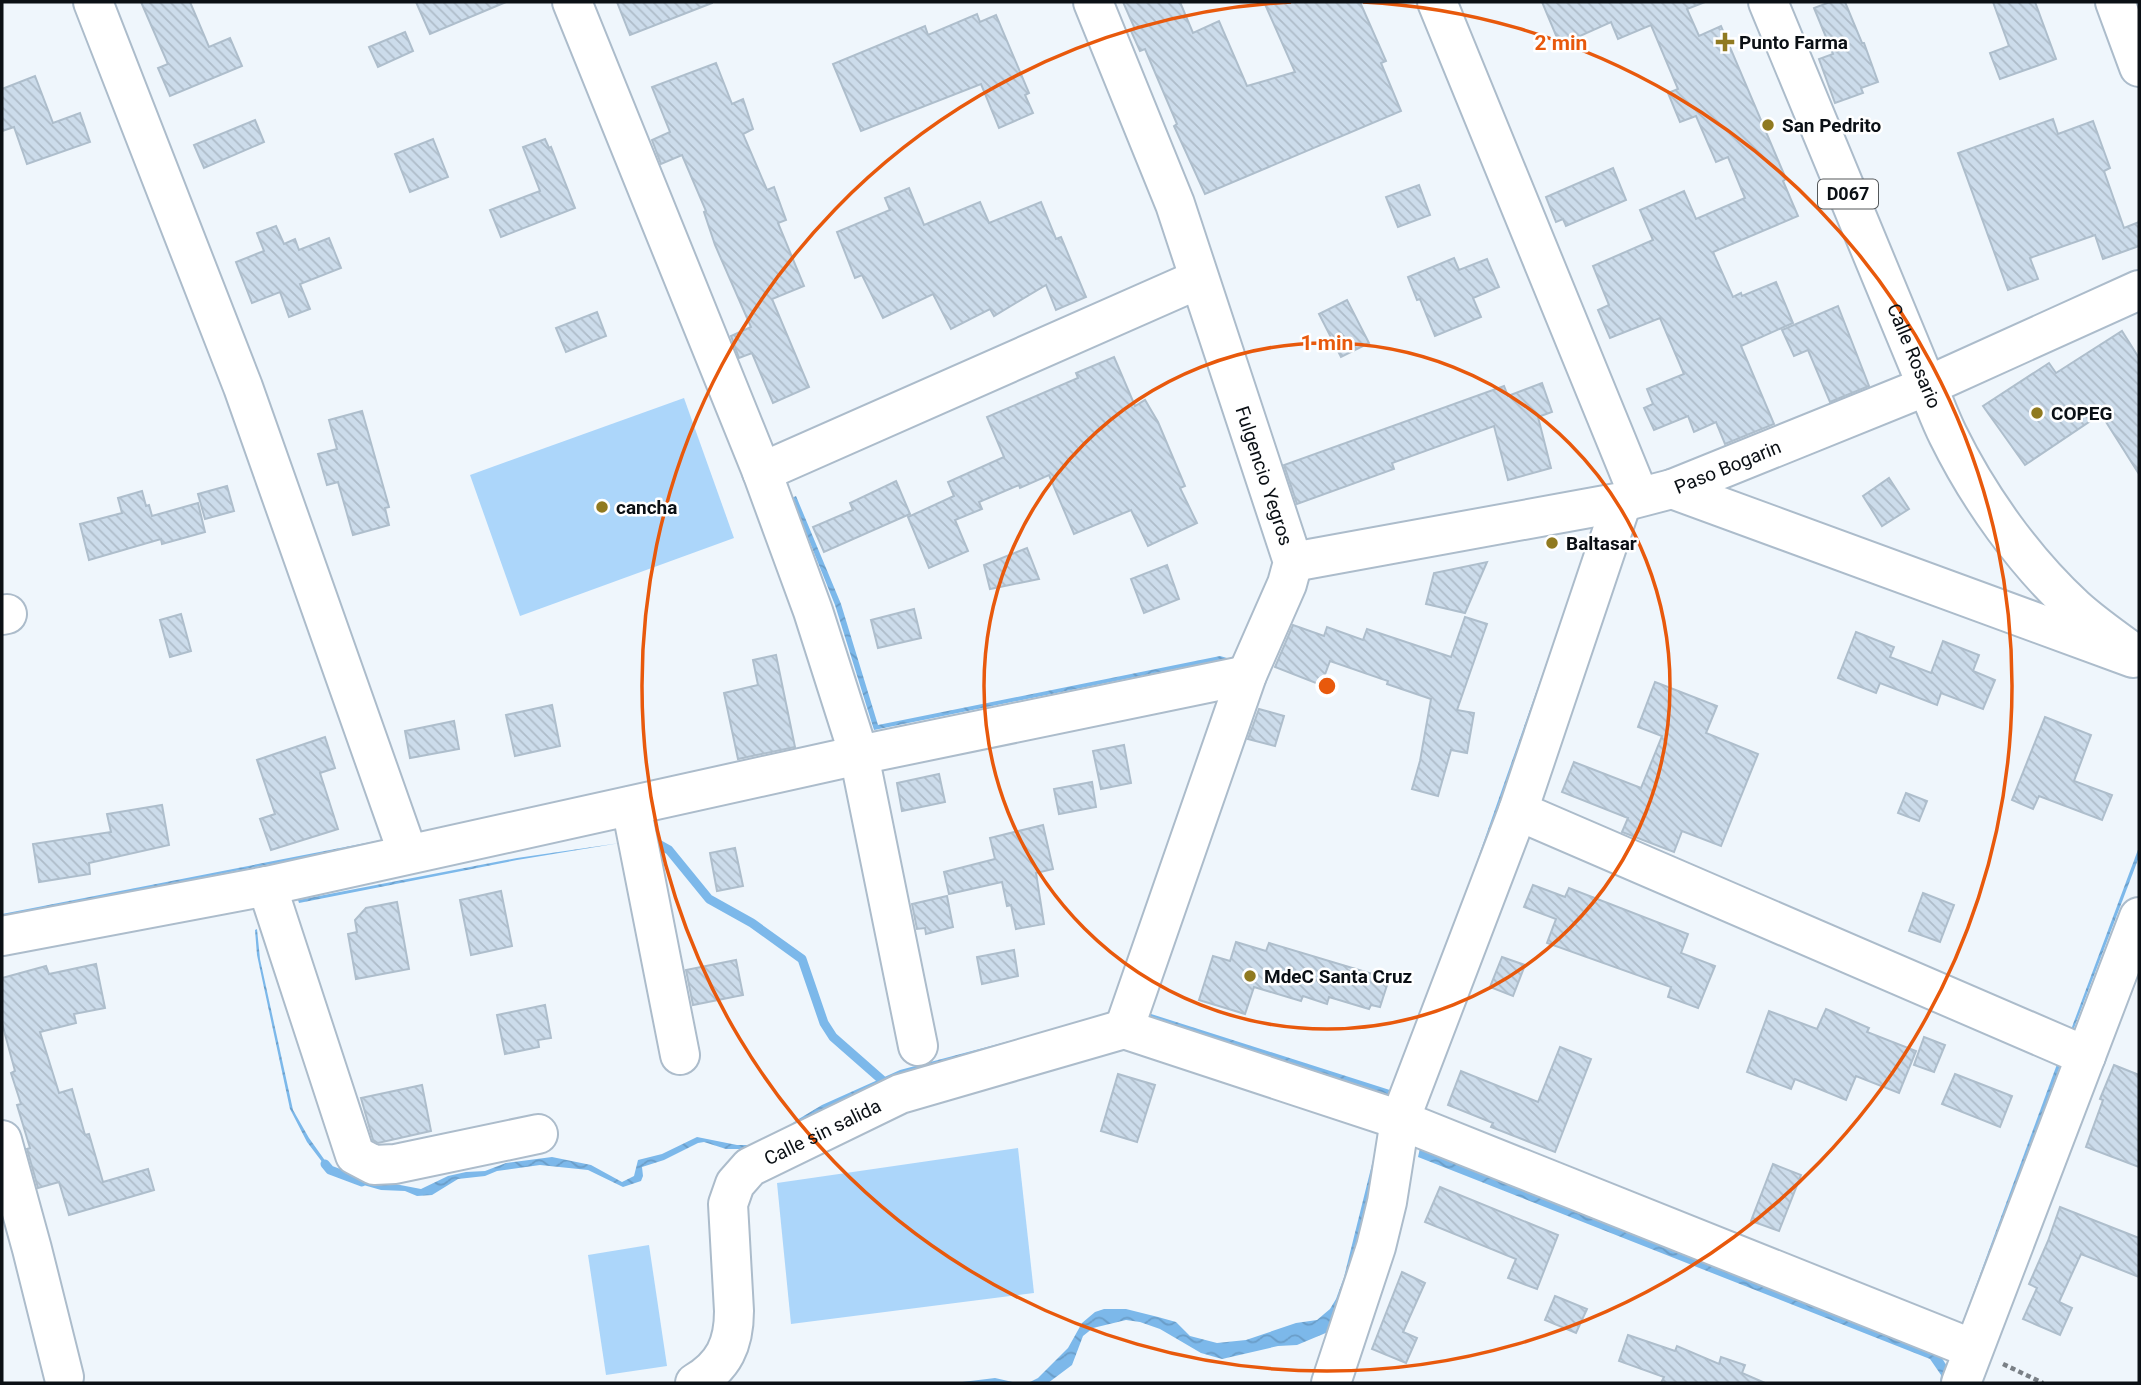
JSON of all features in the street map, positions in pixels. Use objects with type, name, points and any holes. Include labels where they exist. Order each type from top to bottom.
[{"type":"street","points":[[93,2],[243,387],[408,854]]},
{"type":"street","points":[[572,2],[762,472],[813,611],[859,755],[918,1046]]},
{"type":"street","name":"Fulgencio Yegros","points":[[1093,2],[1175,204],[1293,562],[1287,584],[1247,675],[1124,1029]]},
{"type":"street","points":[[1331,1383],[1376,1247],[1387,1202],[1400,1120],[1518,811],[1644,496],[1437,2]]},
{"type":"street","name":"Calle Rosario","points":[[1768,2],[1948,435],[1979,491],[2035,565],[2075,608],[2139,659]]},
{"type":"street","points":[[2115,2],[2139,67]]},
{"type":"street","points":[[762,472],[1199,279]]},
{"type":"street","name":"Paso Bogarin","points":[[1293,562],[1644,496],[1927,386],[2139,290]]},
{"type":"street","points":[[1644,496],[2139,659]]},
{"type":"street","points":[[2,936],[267,886],[859,755],[1247,675]]},
{"type":"street","points":[[631,806],[680,1055]]},
{"type":"street","points":[[1518,811],[2086,1056]]},
{"type":"street","points":[[267,886],[355,1155],[374,1165],[395,1164],[538,1134]]},
{"type":"street","points":[[1124,1029],[1400,1120],[1967,1367],[2139,917]]},
{"type":"street","name":"Calle sin salida","points":[[695,1383],[718,1367],[729,1349],[734,1328],[734,1311],[728,1204],[735,1184],[750,1167],[900,1094],[1124,1029]]},
{"type":"street","points":[[2,1140],[64,1377]]},
{"type":"path","points":[[1967,1367],[2043,1383]]},
{"type":"shaded area","name":"cancha","points":[[684,398],[734,538],[520,616],[470,475]]},
{"type":"shaded area","points":[[1018,1148],[1034,1293],[791,1324],[777,1183]]},
{"type":"shaded area","points":[[649,1245],[667,1366],[606,1375],[588,1255]]},
{"type":"water","points":[[796,496],[841,604],[878,725],[1220,656],[1241,662],[1240,665],[1220,660],[874,730],[835,605],[792,498]]},
{"type":"water","points":[[1589,541],[1593,541],[1397,1101],[1394,1097],[1146,1017],[1148,1013],[1396,1092]]},
{"type":"water","points":[[1221,702],[1117,1006],[1108,1019],[902,1074],[807,1117],[779,1140],[758,1149],[726,1149],[704,1142],[698,1143],[664,1160],[642,1167],[641,1181],[623,1187],[588,1170],[540,1165],[458,1179],[432,1195],[417,1196],[405,1191],[381,1190],[353,1182],[353,1176],[383,1185],[395,1184],[421,1189],[448,1176],[485,1171],[506,1163],[552,1157],[591,1165],[622,1182],[634,1176],[638,1160],[662,1154],[697,1137],[737,1145],[770,1140],[822,1105],[900,1070],[1108,1015],[1114,1005],[1216,703]]},
{"type":"water","points":[[381,840],[383,842],[2,917],[2,914]]},
{"type":"water","points":[[620,843],[517,860],[299,903],[298,900],[517,858]]},
{"type":"water","points":[[2139,847],[2139,857],[2071,1036],[2069,1035]]},
{"type":"water","points":[[257,929],[260,959],[293,1110],[331,1169],[332,1175],[307,1142],[290,1109],[257,955]]},
{"type":"water","points":[[2060,1056],[2063,1058],[1962,1330],[1960,1329]]},
{"type":"water","points":[[1378,1140],[1392,1141],[1328,1332],[1297,1345],[1278,1346],[1222,1359],[1201,1353],[1160,1329],[1126,1320],[1093,1328],[1083,1336],[1072,1365],[1048,1383],[1017,1383],[1038,1378],[1068,1348],[1082,1323],[1095,1312],[1104,1309],[1126,1309],[1176,1322],[1190,1336],[1217,1343],[1246,1340],[1296,1323],[1317,1320],[1330,1309],[1344,1277]]},
{"type":"water","points":[[1420,1148],[1940,1355],[1950,1371],[1943,1383],[1940,1383],[1941,1375],[1930,1359],[1418,1157]]},
{"type":"water","points":[[995,1378],[1017,1383],[954,1383]]},
{"type":"building","points":[[141,2],[190,2],[209,47],[230,38],[242,66],[170,96],[158,68],[168,64]]},
{"type":"building","points":[[416,2],[506,2],[430,34]]},
{"type":"building","points":[[617,2],[712,2],[712,3],[630,35]]},
{"type":"building","points":[[1123,2],[1180,2],[1193,33],[1219,21],[1247,86],[1295,72],[1264,2],[1360,2],[1386,61],[1381,63],[1401,111],[1205,194],[1174,126],[1177,124],[1145,49],[1140,51],[1131,31],[1135,29]]},
{"type":"building","points":[[1542,2],[1705,2],[1687,9],[1699,36],[1721,26],[1786,179],[1783,181],[1798,216],[1713,252],[1733,297],[1776,282],[1793,323],[1741,346],[1774,424],[1725,444],[1716,422],[1694,432],[1688,416],[1654,430],[1644,408],[1653,404],[1647,389],[1684,374],[1660,318],[1610,338],[1598,310],[1609,305],[1593,266],[1653,240],[1640,210],[1684,191],[1696,219],[1745,198],[1728,157],[1716,162],[1696,116],[1680,122],[1668,93],[1678,89],[1651,25],[1618,39],[1611,22],[1560,45]]},
{"type":"building","points":[[1830,2],[1845,2],[1878,82],[1861,88],[1863,93],[1835,103],[1819,59],[1833,54],[1814,8]]},
{"type":"building","points":[[1993,2],[2035,2],[2056,59],[2000,79],[1990,53],[2009,46]]},
{"type":"building","points":[[977,14],[980,22],[996,15],[1029,93],[1025,95],[1033,113],[999,128],[981,84],[861,131],[833,64],[925,26],[928,35]]},
{"type":"building","points":[[405,32],[413,51],[378,67],[369,47]]},
{"type":"building","points":[[716,63],[732,104],[743,99],[753,129],[743,134],[767,190],[774,187],[786,220],[778,223],[804,286],[772,299],[809,387],[773,403],[752,353],[739,358],[731,336],[751,327],[715,245],[704,212],[706,211],[682,155],[661,164],[652,140],[670,132],[652,87]]},
{"type":"building","points":[[35,76],[53,123],[80,113],[90,142],[27,164],[14,127],[2,131],[2,89]]},
{"type":"building","points":[[2053,119],[2058,134],[2093,121],[2110,168],[2104,171],[2124,228],[2139,222],[2139,246],[2103,259],[2095,235],[2030,258],[2038,279],[2008,290],[1958,153]]},
{"type":"building","points":[[255,120],[264,142],[204,168],[194,145]]},
{"type":"building","points":[[433,139],[448,177],[410,192],[395,154]]},
{"type":"building","points":[[545,139],[549,148],[551,147],[575,208],[501,237],[490,210],[540,191],[523,147]]},
{"type":"building","points":[[1613,168],[1626,200],[1566,226],[1563,219],[1556,222],[1546,197]]},
{"type":"building","points":[[1419,185],[1430,215],[1398,227],[1386,197]]},
{"type":"building","points":[[909,188],[924,225],[980,202],[989,223],[1041,202],[1056,239],[1061,237],[1086,297],[1056,310],[1046,285],[994,316],[990,309],[951,329],[933,294],[883,318],[862,275],[855,278],[837,232],[890,210],[885,198]]},
{"type":"building","points":[[276,226],[284,244],[295,239],[299,250],[329,238],[341,268],[300,284],[310,309],[289,317],[280,292],[252,303],[236,262],[264,251],[257,233]]},
{"type":"building","points":[[1454,258],[1459,270],[1487,259],[1499,287],[1473,298],[1481,317],[1435,336],[1408,277]]},
{"type":"building","points":[[1347,300],[1369,343],[1341,357],[1319,314]]},
{"type":"building","points":[[1838,306],[1869,386],[1830,402],[1808,350],[1794,356],[1782,330]]},
{"type":"building","points":[[597,312],[606,336],[566,352],[556,328]]},
{"type":"building","points":[[2122,331],[2139,358],[2139,474],[2101,414],[2025,465],[1983,406],[2049,363],[2056,373]]},
{"type":"building","points":[[1114,357],[1135,406],[1145,400],[1158,422],[1185,486],[1180,488],[1197,523],[1148,546],[1131,510],[1074,534],[1049,475],[979,502],[982,509],[955,520],[968,551],[929,568],[908,517],[954,496],[948,482],[1004,457],[987,417],[1078,378],[1076,373]]},
{"type":"building","points":[[1542,383],[1552,412],[1538,417],[1551,468],[1508,480],[1494,426],[1392,463],[1394,469],[1297,504],[1284,465],[1504,386],[1508,396]]},
{"type":"building","points":[[362,411],[389,507],[385,508],[389,525],[353,535],[338,482],[327,485],[318,454],[337,449],[329,420]]},
{"type":"building","points":[[1889,478],[1909,509],[1882,526],[1863,496]]},
{"type":"building","points":[[896,481],[910,514],[824,552],[813,527],[853,510],[850,503]]},
{"type":"building","points":[[227,486],[234,511],[205,519],[198,494]]},
{"type":"building","points":[[142,491],[152,516],[198,503],[205,532],[162,544],[161,539],[89,560],[80,524],[122,513],[118,498]]},
{"type":"building","points":[[1027,548],[1039,579],[990,589],[984,565]]},
{"type":"building","points":[[1487,562],[1465,613],[1426,604],[1434,573]]},
{"type":"building","points":[[1167,565],[1179,599],[1144,613],[1131,579]]},
{"type":"building","points":[[914,609],[921,638],[878,648],[871,620]]},
{"type":"building","points":[[181,614],[191,651],[170,657],[160,620]]},
{"type":"building","points":[[1465,617],[1487,624],[1457,710],[1474,713],[1467,753],[1451,750],[1438,796],[1412,789],[1431,699],[1330,661],[1321,685],[1275,667],[1293,625],[1324,636],[1327,627],[1363,640],[1367,629],[1451,657]]},
{"type":"building","points":[[1856,632],[1894,647],[1890,657],[1931,673],[1943,641],[1979,655],[1973,671],[1995,680],[1983,709],[1941,693],[1937,705],[1880,683],[1876,693],[1838,678]]},
{"type":"building","points":[[776,655],[795,747],[738,759],[724,693],[758,685],[753,660]]},
{"type":"building","points":[[1655,682],[1717,706],[1706,733],[1758,754],[1721,846],[1682,831],[1674,852],[1622,832],[1628,818],[1562,792],[1574,762],[1641,788],[1662,736],[1638,727]]},
{"type":"building","points":[[552,705],[560,746],[515,756],[506,715]]},
{"type":"building","points":[[1259,709],[1284,716],[1275,746],[1248,739]]},
{"type":"building","points":[[2045,717],[2091,735],[2074,781],[2112,795],[2102,820],[2039,796],[2033,809],[2012,800]]},
{"type":"building","points":[[454,721],[459,749],[410,758],[405,731]]},
{"type":"building","points":[[325,737],[335,768],[320,773],[338,829],[271,850],[260,819],[275,814],[257,760]]},
{"type":"building","points":[[1124,745],[1131,783],[1101,789],[1093,751]]},
{"type":"building","points":[[939,774],[945,802],[902,811],[897,783]]},
{"type":"building","points":[[1092,782],[1096,807],[1059,814],[1054,789]]},
{"type":"building","points":[[1906,793],[1927,801],[1919,821],[1898,813]]},
{"type":"building","points":[[162,805],[169,845],[89,863],[90,874],[39,882],[33,844],[111,832],[107,814]]},
{"type":"building","points":[[1043,825],[1053,869],[1036,873],[1044,924],[1016,929],[1002,882],[949,894],[944,872],[995,859],[990,838]]},
{"type":"building","points":[[735,848],[743,886],[717,891],[710,853]]},
{"type":"building","points":[[1533,885],[1565,897],[1569,888],[1688,934],[1681,953],[1715,966],[1698,1008],[1668,997],[1671,987],[1547,943],[1556,919],[1524,907]]},
{"type":"building","points":[[501,891],[512,946],[471,955],[460,900]]},
{"type":"building","points":[[1923,893],[1954,905],[1940,942],[1909,931]]},
{"type":"building","points":[[947,896],[953,927],[926,934],[925,928],[917,929],[912,904]]},
{"type":"building","points":[[397,902],[409,969],[356,979],[348,934],[357,932],[355,920],[366,908]]},
{"type":"building","points":[[1236,942],[1266,951],[1269,943],[1389,979],[1380,1007],[1371,1005],[1369,1009],[1329,997],[1327,1004],[1303,996],[1301,1001],[1254,987],[1245,1014],[1199,1000],[1213,956],[1230,961]]},
{"type":"building","points":[[1014,950],[1018,976],[982,984],[977,957]]},
{"type":"building","points":[[1502,957],[1525,965],[1513,996],[1490,987]]},
{"type":"building","points":[[736,960],[743,995],[693,1005],[686,970]]},
{"type":"building","points":[[96,964],[105,1008],[74,1014],[76,1023],[40,1032],[59,1093],[72,1089],[85,1135],[89,1134],[103,1182],[148,1169],[154,1190],[69,1215],[59,1182],[38,1188],[17,1105],[21,1104],[11,1073],[15,1071],[2,1023],[2,978],[46,966],[49,974]]},
{"type":"building","points":[[545,1005],[551,1038],[538,1040],[539,1047],[505,1054],[497,1015]]},
{"type":"building","points":[[1826,1009],[1869,1028],[1867,1032],[1916,1051],[1899,1093],[1856,1076],[1846,1100],[1795,1079],[1791,1089],[1747,1072],[1769,1011],[1817,1029]]},
{"type":"building","points":[[1924,1037],[1945,1045],[1934,1072],[1914,1065]]},
{"type":"building","points":[[1560,1047],[1591,1059],[1555,1152],[1491,1127],[1493,1123],[1448,1105],[1461,1071],[1538,1102]]},
{"type":"building","points":[[2114,1065],[2139,1075],[2139,1167],[2086,1147],[2103,1100],[2100,1099]]},
{"type":"building","points":[[1118,1074],[1155,1085],[1137,1142],[1101,1131]]},
{"type":"building","points":[[1955,1074],[2012,1096],[2000,1127],[1942,1104]]},
{"type":"building","points":[[422,1085],[431,1131],[378,1143],[373,1140],[361,1098]]},
{"type":"building","points":[[1773,1164],[1801,1175],[1779,1231],[1751,1221]]},
{"type":"building","points":[[1440,1187],[1558,1235],[1537,1289],[1508,1278],[1516,1259],[1425,1222]]},
{"type":"building","points":[[2060,1207],[2139,1238],[2139,1277],[2081,1254],[2059,1302],[2072,1308],[2060,1335],[2023,1319],[2037,1288],[2029,1284]]},
{"type":"building","points":[[1402,1272],[1425,1283],[1403,1332],[1417,1338],[1406,1363],[1372,1349]]},
{"type":"building","points":[[1555,1296],[1587,1309],[1576,1333],[1545,1320]]},
{"type":"building","points":[[1628,1335],[1675,1351],[1677,1346],[1719,1364],[1721,1357],[1745,1365],[1742,1373],[1765,1383],[1661,1383],[1664,1377],[1619,1361]]},
{"type":"waterway","points":[[651,840],[669,850],[709,899],[752,923],[802,959],[824,1023],[833,1037],[882,1080]]},
{"type":"waterway","points":[[325,1164],[330,1170],[362,1182]]},
{"type":"place","name":"Punto Farma","points":[[1725,42]]},
{"type":"place","name":"San Pedrito","points":[[1768,125]]},
{"type":"place","name":"COPEG","points":[[2037,413]]},
{"type":"place","name":"cancha","points":[[602,507]]},
{"type":"place","name":"Baltasar","points":[[1552,543]]},
{"type":"place","name":"MdeC Santa Cruz","points":[[1250,976]]}]
